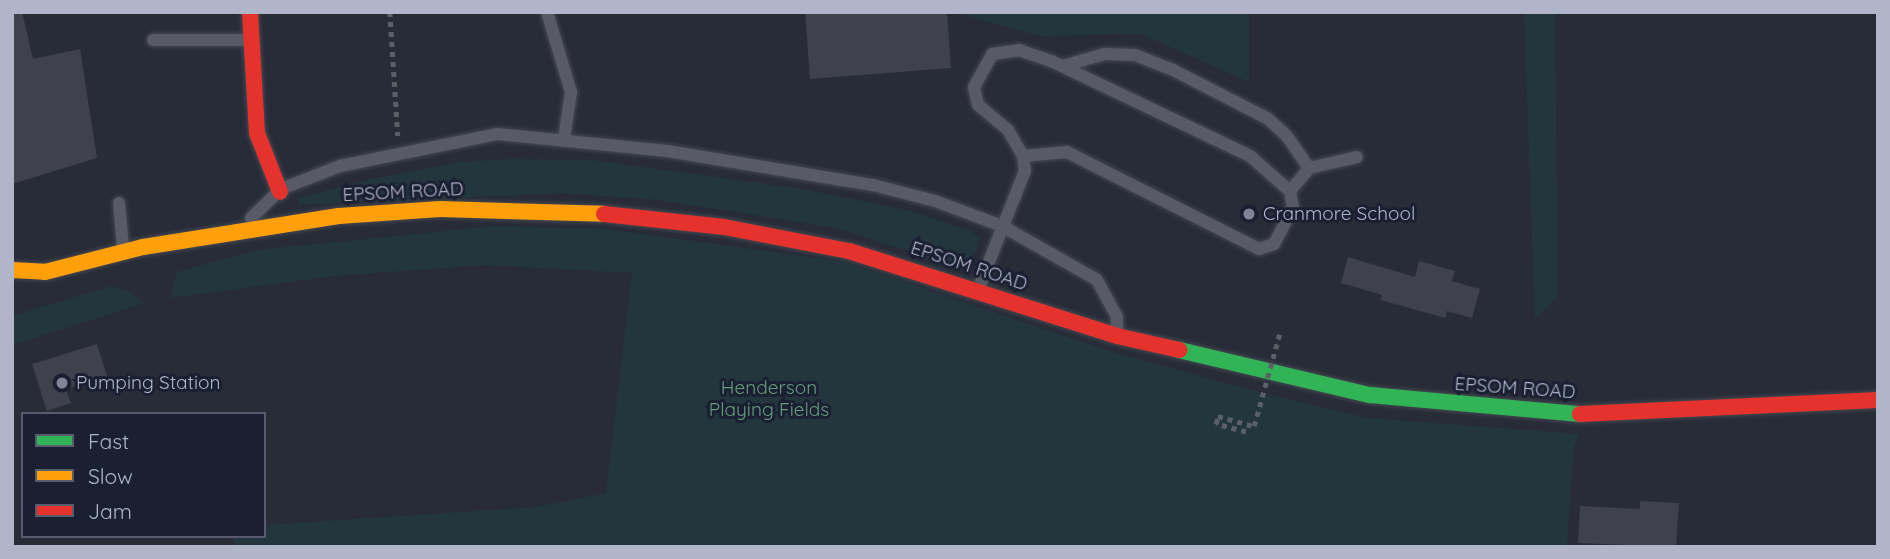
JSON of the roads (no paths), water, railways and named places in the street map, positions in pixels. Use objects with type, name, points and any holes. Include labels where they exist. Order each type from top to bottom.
[{"type":"main road","points":[[250,12],[257,133],[280,192]]},
{"type":"main road","name":"EPSOM ROAD","points":[[12,270],[45,272],[123,252],[240,228],[440,209],[638,216],[828,247],[978,290],[1117,336],[1317,386],[1523,412],[1672,413],[1878,400]]},
{"type":"main road","name":"EPSOM ROAD","points":[[24,288],[45,272]]},
{"type":"lane","points":[[547,12],[571,92],[564,139]]},
{"type":"lane","points":[[153,40],[251,40]]},
{"type":"lane","points":[[978,290],[1025,171],[1023,156],[1008,130],[978,105],[974,87],[992,54],[1019,50],[1063,66],[1250,156],[1290,191],[1293,208],[1274,244],[1259,249],[1067,152],[1023,156]]},
{"type":"lane","points":[[1063,66],[1104,54],[1135,55],[1172,70],[1266,118],[1286,135],[1309,168]]},
{"type":"lane","points":[[240,228],[280,192],[340,166],[497,134],[680,153],[873,185],[935,201],[1002,226],[1075,263],[1097,279],[1117,317],[1117,336]]},
{"type":"lane","points":[[1290,191],[1309,168],[1357,157]]},
{"type":"lane","points":[[119,203],[123,252]]},
{"type":"place","name":"Cranmore School","points":[[1249,214]]},
{"type":"place","name":"Pumping Station","points":[[62,383]]},
{"type":"park label","name":"Henderson Playing Fields","points":[[769,399]]}]
